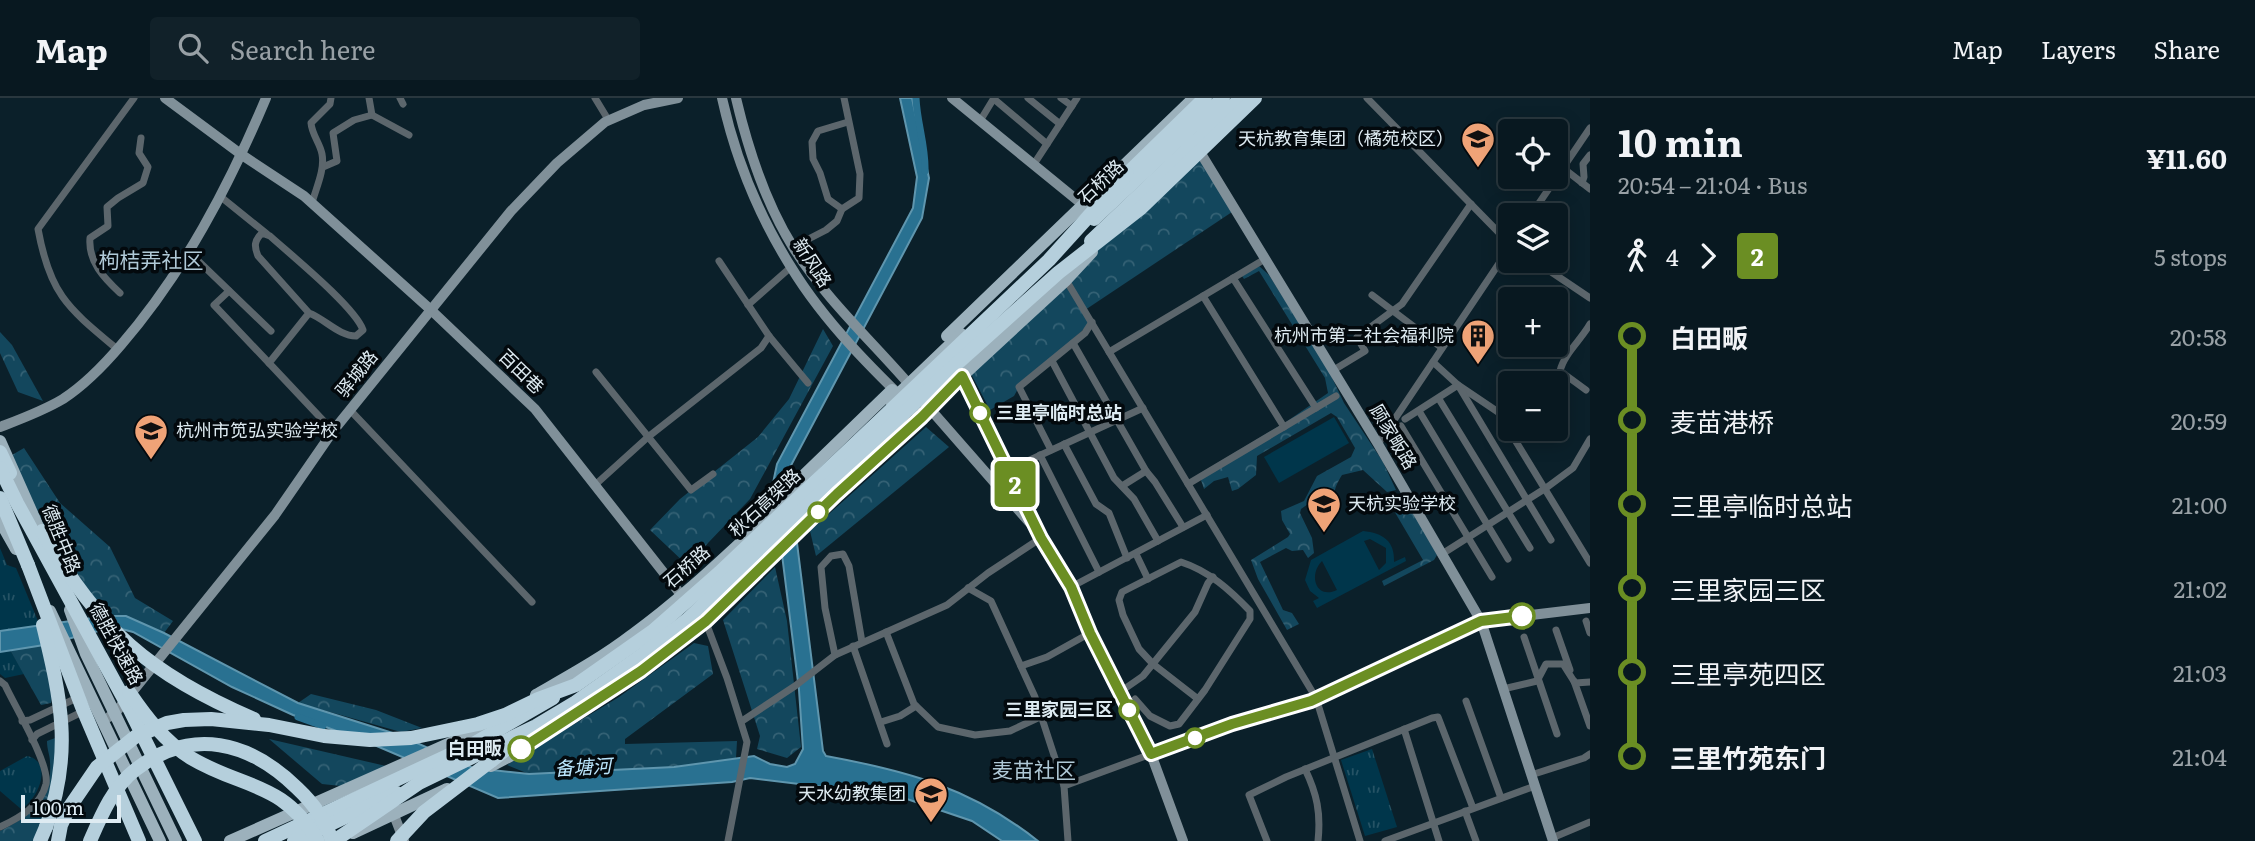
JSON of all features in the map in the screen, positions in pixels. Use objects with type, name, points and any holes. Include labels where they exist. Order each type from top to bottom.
[{"type":"highway","points":[[1049,260],[1119,182],[1205,98]]},
{"type":"highway","name":"秋石高架路","points":[[265,841],[475,743],[576,685],[623,654],[690,600],[1223,98]]},
{"type":"highway","name":"秋石高架路","points":[[293,841],[536,726],[607,680],[688,619],[942,377],[1062,276],[1241,98]]},
{"type":"highway","points":[[1062,276],[1141,208],[1253,98]]},
{"type":"highway","points":[[0,452],[45,535],[85,597],[111,629],[139,655],[170,677],[207,699],[268,725]]},
{"type":"highway","name":"德胜快速路","points":[[0,468],[82,633],[165,778],[195,841]]},
{"type":"highway","points":[[0,498],[82,707],[139,841]]},
{"type":"highway","points":[[28,565],[59,692],[62,716],[61,766],[57,792],[43,836]]},
{"type":"highway","points":[[82,633],[163,735],[190,758],[284,800],[299,814],[318,841]]},
{"type":"highway","points":[[58,841],[61,825],[69,808],[87,780],[109,756],[135,737],[167,723],[197,718],[268,725],[334,737],[370,740],[411,738],[478,724],[576,685]]},
{"type":"highway","points":[[397,841],[443,797],[536,726]]},
{"type":"highway","points":[[90,841],[107,803],[133,771],[166,750],[193,744],[221,746],[253,754],[282,773],[313,806],[327,826],[333,841],[419,783]]},
{"type":"main road","points":[[906,380],[1194,98]]},
{"type":"main road","name":"石桥路","points":[[230,841],[464,737],[632,636],[682,596],[754,530],[906,380],[941,353],[1096,212],[1215,98]]},
{"type":"main road","points":[[333,841],[394,815],[514,754],[641,671],[706,621],[926,413],[1139,202],[1253,98]]},
{"type":"main road","name":"德胜中路","points":[[0,441],[116,712],[176,841]]},
{"type":"main road","points":[[0,522],[58,625],[160,841]]},
{"type":"street","points":[[117,349],[76,315],[59,295],[43,258],[38,229],[134,98]]},
{"type":"street","name":"百田巷","points":[[165,98],[312,203],[431,310],[535,410],[682,596],[706,621],[747,742],[728,841]]},
{"type":"street","points":[[0,427],[30,416],[64,398],[93,376],[152,310],[220,197],[242,155],[266,98]]},
{"type":"street","points":[[312,203],[323,167],[322,152],[312,132],[311,123],[331,104],[331,98]]},
{"type":"street","points":[[369,98],[372,115]]},
{"type":"street","points":[[595,98],[609,121]]},
{"type":"street","name":"驿城路","points":[[103,720],[116,712],[275,515],[333,431],[511,211],[581,141],[609,121],[644,106],[678,98]]},
{"type":"street","name":"新风路","points":[[722,98],[731,136],[748,182],[790,267],[842,334],[895,391],[926,413]]},
{"type":"street","name":"新风路","points":[[736,98],[745,138],[759,177],[793,247],[850,319],[906,380],[926,413]]},
{"type":"street","points":[[793,247],[826,230],[837,221],[842,209],[859,198],[860,174],[844,98]]},
{"type":"street","points":[[952,98],[1083,206],[1096,212]]},
{"type":"street","points":[[1028,98],[1060,124]]},
{"type":"street","points":[[1061,98],[1072,106]]},
{"type":"street","points":[[1034,164],[1077,98]]},
{"type":"street","points":[[1367,98],[1498,232]]},
{"type":"street","points":[[980,121],[994,99],[1047,144]]},
{"type":"street","points":[[323,167],[337,161],[333,133],[354,120],[372,115],[409,135]]},
{"type":"street","points":[[842,209],[828,199],[825,185],[813,159],[812,142],[818,131],[848,122]]},
{"type":"street","points":[[1568,161],[1590,128]]},
{"type":"street","points":[[120,293],[100,274],[89,249],[90,239],[108,226],[107,207],[143,183],[148,167],[139,153],[141,138]]},
{"type":"street","name":"顾家畈路","points":[[1197,147],[1378,444],[1481,621],[1553,840]]},
{"type":"street","points":[[1582,183],[1583,164],[1590,155]]},
{"type":"street","points":[[1568,172],[1590,189]]},
{"type":"street","points":[[220,197],[270,236],[339,300],[363,330],[356,336],[348,336],[320,317],[309,313],[258,256],[254,247],[256,240],[262,233],[270,236]]},
{"type":"street","points":[[1332,371],[1365,351],[1357,337],[1402,304],[1471,204]]},
{"type":"street","points":[[188,251],[271,331]]},
{"type":"street","points":[[1109,352],[1265,259]]},
{"type":"street","points":[[719,261],[769,336],[808,383]]},
{"type":"street","points":[[1378,444],[1498,263]]},
{"type":"street","points":[[748,305],[790,267]]},
{"type":"street","points":[[1553,273],[1590,298]]},
{"type":"street","points":[[1062,276],[1316,698],[1360,841]]},
{"type":"street","points":[[1233,278],[1316,408]]},
{"type":"street","points":[[229,291],[214,305],[333,431]]},
{"type":"street","points":[[1371,295],[1442,348]]},
{"type":"street","points":[[1203,296],[1284,427]]},
{"type":"street","points":[[269,363],[309,313]]},
{"type":"street","points":[[1051,450],[1019,387],[1052,361],[1092,322]]},
{"type":"street","points":[[1586,390],[1560,371],[1562,362],[1582,339],[1590,324]]},
{"type":"street","points":[[595,485],[648,437],[761,348],[769,336]]},
{"type":"street","points":[[1073,342],[1146,471],[1183,527]]},
{"type":"street","points":[[941,353],[962,376],[1041,538],[1071,587],[1090,633],[1151,754],[1184,841]]},
{"type":"street","points":[[1052,361],[1114,478],[1134,499],[1158,541]]},
{"type":"street","points":[[1433,362],[1458,384],[1498,412],[1590,563]]},
{"type":"street","points":[[596,372],[691,490],[713,474]]},
{"type":"street","points":[[1458,384],[1403,423],[1492,577]]},
{"type":"street","points":[[1458,384],[1551,540]]},
{"type":"street","points":[[1188,484],[1336,396]]},
{"type":"street","points":[[1439,399],[1530,548]]},
{"type":"street","points":[[994,480],[1008,470],[1143,408]]},
{"type":"street","points":[[350,410],[532,602]]},
{"type":"street","points":[[1419,411],[1508,559]]},
{"type":"street","points":[[926,413],[994,480],[1041,538]]},
{"type":"street","points":[[1442,554],[1573,468],[1590,439]]},
{"type":"street","points":[[1064,444],[1096,504],[1109,513],[1127,558]]},
{"type":"street","points":[[1040,455],[1099,572]]},
{"type":"street","points":[[1579,461],[1590,466]]},
{"type":"street","points":[[1122,486],[1146,471]]},
{"type":"street","points":[[1071,587],[1206,514]]},
{"type":"street","points":[[742,721],[795,686],[835,655],[947,605],[988,573],[1041,538]]},
{"type":"street","points":[[835,655],[825,608],[821,567],[831,555],[843,554],[849,566],[862,642]]},
{"type":"street","points":[[1136,554],[1148,579]]},
{"type":"street","points":[[1135,699],[1150,716],[1170,726],[1179,724],[1198,699],[1250,619],[1250,611],[1213,577],[1199,568],[1181,562],[1122,592],[1119,600],[1139,649],[1153,664],[1198,699]]},
{"type":"street","points":[[1120,692],[1143,676],[1153,664],[1195,612],[1213,577]]},
{"type":"street","points":[[968,588],[991,601],[1042,716],[1064,786],[1068,841]]},
{"type":"street","points":[[1064,786],[1232,724],[1316,698],[1481,621],[1590,608]]},
{"type":"street","points":[[1586,621],[1590,633]]},
{"type":"street","points":[[1556,630],[1590,726]]},
{"type":"street","points":[[886,632],[916,706],[938,727],[975,735],[1010,731],[1042,716]]},
{"type":"street","points":[[1021,666],[1047,657],[1090,633]]},
{"type":"street","points":[[1524,637],[1557,734]]},
{"type":"street","points":[[853,646],[887,744]]},
{"type":"street","points":[[1503,689],[1538,679],[1546,664],[1563,664],[1574,682]]},
{"type":"street","points":[[0,681],[5,685],[44,765],[46,784],[31,809],[0,827]]},
{"type":"street","points":[[1574,682],[1590,682]]},
{"type":"street","points":[[22,721],[30,720],[90,692]]},
{"type":"street","points":[[1466,701],[1501,798]]},
{"type":"street","points":[[32,740],[37,734],[96,705]]},
{"type":"street","points":[[881,722],[900,716],[916,706]]},
{"type":"street","points":[[1267,841],[1249,794],[1438,717],[1469,810],[1476,841]]},
{"type":"street","points":[[1404,729],[1439,841]]},
{"type":"street","points":[[1385,841],[1501,798],[1590,754]]},
{"type":"street","points":[[1305,769],[1316,792],[1321,813],[1318,841]]},
{"type":"street","points":[[394,815],[404,841]]},
{"type":"street","points":[[1553,840],[1590,822]]},
{"type":"green space","points":[[1201,154],[1235,210],[1085,310],[1092,322],[1019,387],[1014,396],[990,410],[969,370]]},
{"type":"green space","points":[[1259,266],[1269,275],[1327,367],[1344,403],[1383,462],[1396,490],[1387,492],[1363,470],[1342,475],[1335,491],[1338,508],[1332,511],[1323,499],[1318,497],[1301,509],[1300,513],[1312,538],[1314,553],[1308,558],[1303,550],[1292,551],[1286,548],[1260,562],[1283,610],[1292,613],[1299,624],[1287,630],[1258,579],[1251,560],[1288,537],[1290,534],[1282,520],[1281,511],[1304,501],[1317,476],[1351,457],[1355,448],[1337,417],[1331,413],[1257,456],[1256,475],[1238,489],[1232,491],[1228,477],[1214,481],[1204,489],[1199,474],[1286,422],[1328,393],[1325,378],[1259,271],[1244,279],[1242,276]]},
{"type":"green space","points":[[823,329],[833,346],[750,499],[687,565],[650,530],[680,499],[758,437],[789,399]]},
{"type":"green space","points":[[0,332],[12,345],[43,401],[18,392],[0,353]]},
{"type":"green space","points":[[1334,417],[1349,443],[1279,483],[1264,457]]},
{"type":"green space","points":[[926,427],[949,447],[816,556],[810,531]]},
{"type":"green space","points":[[24,448],[60,503],[110,547],[135,598],[173,621],[164,633],[126,616],[106,616],[39,518],[12,455]]},
{"type":"green space","points":[[1406,500],[1437,555],[1434,560],[1384,586],[1382,581],[1423,560],[1393,509]]},
{"type":"green space","points":[[1363,531],[1382,536],[1390,543],[1394,562],[1405,557],[1406,561],[1317,608],[1313,601],[1319,598],[1310,591],[1305,580],[1311,560]],"holes":[[[1370,539],[1386,548],[1386,563],[1379,570],[1364,541]],[[1322,561],[1337,590],[1324,592],[1316,584],[1315,573]]]},
{"type":"green space","points":[[0,548],[7,565],[16,568],[40,626],[0,631]]},
{"type":"green space","points":[[775,567],[787,621],[801,747],[787,758],[757,749],[760,736],[723,620]]},
{"type":"green space","points":[[694,643],[708,646],[713,674],[625,739],[625,744],[737,741],[736,758],[674,767],[529,774],[507,765],[619,697]]},
{"type":"green space","points":[[44,645],[53,692],[51,703],[41,705],[10,650]]},
{"type":"green space","points":[[10,650],[24,674],[5,678],[0,674],[0,652]]},
{"type":"green space","points":[[311,694],[376,710],[422,728],[401,732],[298,703]]},
{"type":"green space","points":[[58,737],[54,778],[35,841],[0,841],[0,831],[29,813],[43,796],[50,775],[47,741]]},
{"type":"green space","points":[[269,739],[386,766],[341,786],[322,784]]},
{"type":"green space","points":[[1372,749],[1397,827],[1365,836],[1341,760]]},
{"type":"green space","points":[[27,756],[35,760],[42,773],[33,798],[21,809],[0,791],[0,771]]},
{"type":"shaded area","points":[[900,98],[912,98],[929,178],[922,218],[788,471],[823,751],[826,756],[884,768],[938,784],[988,807],[1038,841],[1002,841],[972,821],[898,796],[750,778],[732,782],[498,798],[372,744],[293,715],[232,687],[133,632],[114,627],[44,645],[0,652],[0,631],[106,616],[126,616],[298,703],[399,735],[473,768],[529,774],[674,767],[754,756],[770,764],[787,767],[795,764],[803,749],[799,690],[773,483],[777,464],[913,208],[917,177]]},
{"type":"waterway","points":[[916,98],[925,171]]},
{"type":"waterway","name":"备塘河","points":[[298,717],[323,726]]},
{"type":"bus line","name":"2","points":[[521,749],[641,671],[706,621],[962,376],[1041,538],[1071,587],[1090,633],[1151,754],[1232,724],[1311,701],[1481,621],[1522,616]]},
{"type":"place","name":"天杭教育集团（橘苑校区）","points":[[1478,169]]},
{"type":"place","name":"杭州市第二社会福利院","points":[[1478,366]]},
{"type":"place","name":"三里亭临时总站","points":[[980,413]]},
{"type":"place","name":"杭州市笕弘实验学校","points":[[151,461]]},
{"type":"place","name":"天杭实验学校","points":[[1324,534]]},
{"type":"place","name":"三里家园三区","points":[[1129,710]]},
{"type":"place","name":"白田畈","points":[[521,749]]},
{"type":"place","name":"天水幼教集团","points":[[931,824]]},
{"type":"district","name":"枸桔弄社区","points":[[151,261]]},
{"type":"district","name":"麦苗社区","points":[[1034,771]]}]
